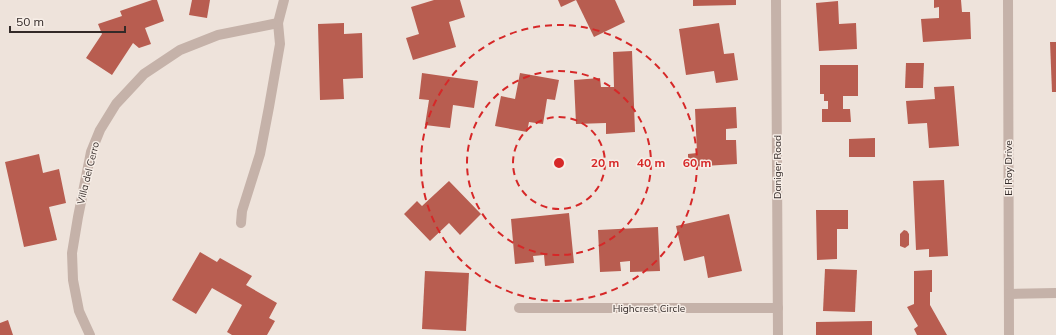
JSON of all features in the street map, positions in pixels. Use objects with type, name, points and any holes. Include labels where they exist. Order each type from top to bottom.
[{"type":"street","points":[[241,222],[242,211],[260,154],[280,44],[278,23],[284,0]]},
{"type":"street","name":"Daniger Road","points":[[776,0],[778,335]]},
{"type":"street","name":"El Roy Drive","points":[[1008,0],[1009,335]]},
{"type":"street","name":"Villa del Cerro","points":[[90,335],[79,311],[73,280],[72,252],[91,152],[100,130],[116,104],[144,74],[180,50],[218,35],[278,23]]},
{"type":"street","points":[[1009,294],[1056,293]]},
{"type":"street","name":"Highcrest Circle","points":[[519,308],[778,308]]},
{"type":"building","points":[[152,0],[157,0],[164,21],[145,28],[151,44],[139,48],[133,43],[112,75],[86,58],[102,34],[98,24],[122,16],[120,11]]},
{"type":"building","points":[[192,0],[210,0],[207,18],[189,15]]},
{"type":"building","points":[[434,0],[460,0],[465,17],[449,22],[456,47],[413,60],[406,38],[419,34],[411,7]]},
{"type":"building","points":[[558,0],[576,0],[561,7]]},
{"type":"building","points":[[576,0],[615,0],[625,22],[594,37]]},
{"type":"building","points":[[693,0],[736,0],[736,5],[693,6]]},
{"type":"building","points":[[934,0],[961,0],[962,12],[970,12],[971,39],[923,42],[921,19],[939,18],[939,7],[934,8]]},
{"type":"building","points":[[838,1],[839,24],[856,23],[857,49],[819,51],[816,3]]},
{"type":"building","points":[[344,23],[344,34],[362,33],[363,78],[343,79],[344,99],[320,100],[318,24]]},
{"type":"building","points":[[719,23],[724,54],[734,53],[738,80],[716,83],[714,71],[686,75],[679,29]]},
{"type":"building","points":[[1050,42],[1056,42],[1056,92],[1052,92]]},
{"type":"building","points":[[632,51],[635,132],[606,134],[606,123],[576,124],[574,80],[600,78],[601,87],[614,87],[613,52]]},
{"type":"building","points":[[906,63],[924,63],[923,88],[905,88]]},
{"type":"building","points":[[820,65],[858,65],[858,96],[843,96],[843,109],[850,109],[851,122],[822,122],[822,109],[828,109],[828,101],[824,101],[824,94],[820,94]]},
{"type":"building","points":[[422,73],[478,81],[474,108],[453,105],[450,128],[425,125],[429,100],[419,99]]},
{"type":"building","points":[[520,73],[559,80],[555,100],[547,99],[543,124],[529,122],[527,132],[495,126],[501,96],[515,99]]},
{"type":"building","points":[[954,86],[959,146],[929,148],[927,123],[908,124],[906,101],[935,99],[934,87]]},
{"type":"building","points":[[736,107],[737,128],[726,129],[726,140],[736,140],[737,164],[688,167],[688,154],[697,153],[695,109]]},
{"type":"building","points":[[875,138],[875,157],[849,157],[849,139]]},
{"type":"building","points":[[39,154],[43,173],[59,169],[66,203],[49,207],[57,240],[24,247],[5,162]]},
{"type":"building","points":[[944,180],[948,256],[929,257],[929,249],[916,250],[913,181]]},
{"type":"building","points":[[449,181],[481,214],[460,235],[449,223],[430,241],[404,214],[417,201],[422,206]]},
{"type":"building","points":[[816,210],[848,210],[848,229],[837,229],[837,259],[817,260]]},
{"type":"building","points":[[569,213],[574,263],[545,266],[544,255],[533,256],[534,262],[515,264],[511,219]]},
{"type":"building","points":[[729,214],[742,271],[708,278],[704,256],[684,261],[676,226]]},
{"type":"building","points":[[658,227],[660,271],[630,272],[630,261],[620,262],[621,271],[600,272],[598,230]]},
{"type":"building","points":[[904,230],[909,234],[909,245],[905,248],[900,246],[900,234]]},
{"type":"building","points":[[200,252],[217,262],[220,258],[252,276],[246,285],[277,303],[269,318],[275,321],[267,335],[232,335],[227,332],[242,305],[212,288],[196,314],[172,300]]},
{"type":"building","points":[[825,269],[857,270],[855,312],[823,311]]},
{"type":"building","points":[[932,270],[932,292],[930,292],[930,305],[947,335],[917,335],[914,329],[918,326],[907,307],[914,304],[914,271]]},
{"type":"building","points":[[425,271],[469,273],[466,331],[422,329]]},
{"type":"building","points":[[8,320],[13,335],[0,335],[0,323]]},
{"type":"building","points":[[872,321],[872,335],[816,335],[816,322]]}]
